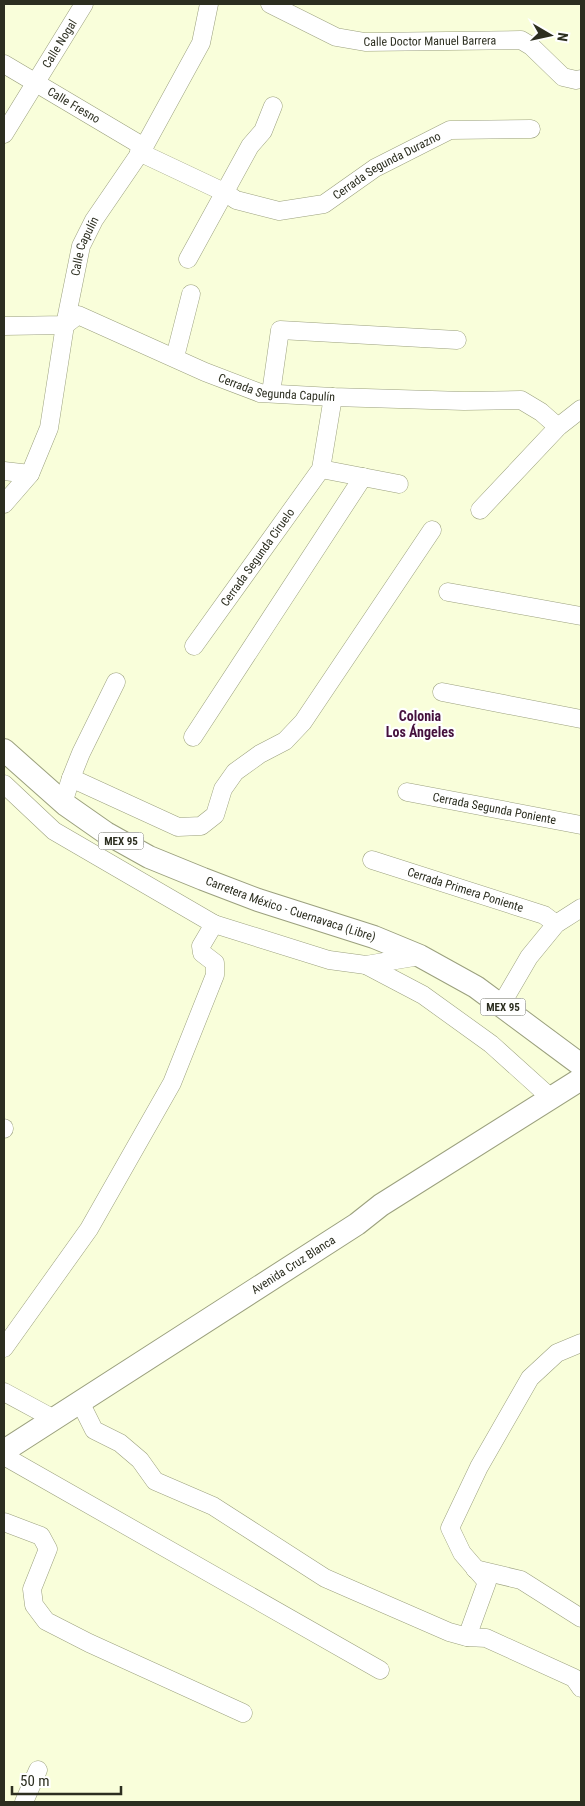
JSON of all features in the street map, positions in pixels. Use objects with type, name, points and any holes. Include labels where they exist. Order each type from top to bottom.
[{"type":"main road","name":"Carretera México - Cuernavaca (Libre)","points":[[4,750],[66,806],[106,833],[149,857],[258,900],[374,937],[420,956],[476,986],[581,1065]]},
{"type":"main road","name":"Avenida Cruz Blanca","points":[[4,1452],[357,1224],[382,1205],[581,1079]]},
{"type":"street","name":"Calle Nogal","points":[[4,134],[84,4]]},
{"type":"street","name":"Calle Capulín","points":[[4,504],[30,474],[49,428],[65,325],[82,246],[94,220],[141,149],[201,43],[209,4]]},
{"type":"street","name":"Calle Doctor Manuel Barrera","points":[[270,4],[336,37],[365,42],[520,40],[531,46],[563,77],[576,80],[581,79]]},
{"type":"street","name":"Calle Fresno","points":[[4,64],[141,149]]},
{"type":"street","points":[[188,259],[226,193],[250,146],[263,131],[273,106]]},
{"type":"street","name":"Cerrada Segunda Durazno","points":[[141,149],[236,200],[279,211],[324,204],[375,168],[450,130],[531,129]]},
{"type":"street","points":[[175,357],[191,294]]},
{"type":"street","name":"Cerrada Segunda Capulín","points":[[4,326],[65,325],[78,315],[175,357],[204,372],[260,393],[464,401],[521,400],[542,412],[558,427]]},
{"type":"street","points":[[271,393],[280,330],[457,340]]},
{"type":"street","points":[[333,397],[320,469],[399,484]]},
{"type":"street","points":[[480,510],[558,427],[581,409]]},
{"type":"street","name":"Cerrada Segunda Ciruelo","points":[[194,646],[320,469]]},
{"type":"street","points":[[4,471],[30,474]]},
{"type":"street","points":[[193,736],[363,477]]},
{"type":"street","points":[[71,778],[178,827],[201,826],[215,816],[223,790],[235,772],[260,754],[285,741],[303,722],[432,530]]},
{"type":"street","points":[[448,592],[581,616]]},
{"type":"street","points":[[66,806],[65,797],[81,753],[116,682]]},
{"type":"street","points":[[442,692],[581,719]]},
{"type":"street","points":[[4,784],[54,831],[214,924],[329,960],[366,965],[420,956]]},
{"type":"street","name":"Cerrada Segunda Poniente","points":[[408,792],[581,825]]},
{"type":"street","name":"Cerrada Primera Poniente","points":[[372,860],[544,915],[556,924]]},
{"type":"street","points":[[501,1005],[529,957],[556,924],[581,908]]},
{"type":"street","points":[[4,1348],[89,1229],[172,1083],[215,975],[215,963],[202,953],[201,946],[214,924]]},
{"type":"street","points":[[366,965],[423,995],[469,1028],[491,1044],[552,1099]]},
{"type":"street","points":[[467,1637],[487,1582],[462,1553],[450,1528],[479,1467],[530,1378],[557,1353],[581,1343]]},
{"type":"street","points":[[4,1392],[54,1419]]},
{"type":"street","points":[[80,1402],[94,1430],[120,1443],[140,1460],[154,1481],[213,1506],[326,1578],[449,1632],[467,1637],[486,1638],[574,1678],[580,1684]]},
{"type":"street","points":[[4,1456],[380,1670]]},
{"type":"street","points":[[4,1522],[41,1536],[48,1549],[32,1589],[34,1605],[46,1620],[89,1643],[243,1713]]},
{"type":"street","points":[[475,1569],[521,1580],[581,1618]]},
{"type":"street","points":[[24,1802],[38,1770]]},
{"type":"district","name":"Colonia Los Ángeles","points":[[420,724]]}]
